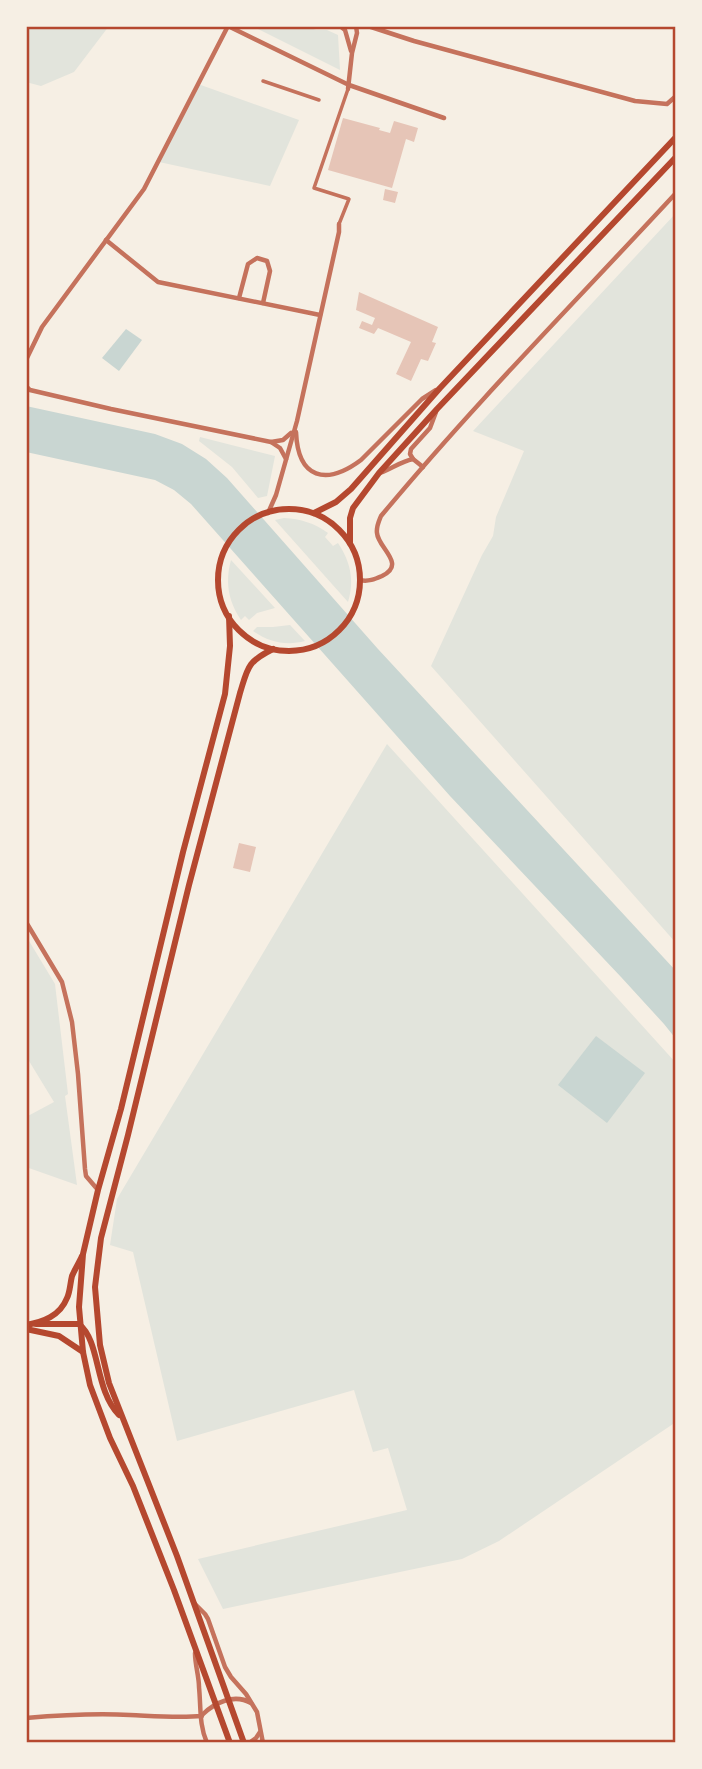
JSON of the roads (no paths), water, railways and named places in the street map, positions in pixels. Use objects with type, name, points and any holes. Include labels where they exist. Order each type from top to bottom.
[{"type":"main road","points":[[314,513],[336,502],[351,489],[440,388],[676,137]]},
{"type":"main road","points":[[350,543],[350,518],[354,508],[379,473],[676,157]]},
{"type":"main road","points":[[291,509],[314,513],[331,522],[345,535],[358,561],[360,580],[354,609],[341,629],[332,637],[298,650],[273,649],[250,639],[229,616],[220,593],[219,580],[225,550],[245,525],[266,513],[291,509]]},
{"type":"main road","points":[[229,616],[230,646],[225,694],[83,1254],[79,1324],[90,1385],[110,1438],[133,1486],[230,1743]]},
{"type":"main road","points":[[246,1743],[108,1383],[100,1345],[95,1287],[101,1238],[189,884],[240,693],[249,666],[259,656],[273,649]]},
{"type":"main road","points":[[28,1326],[48,1319],[62,1307],[83,1254]]},
{"type":"main road","points":[[28,1326],[79,1324],[85,1328],[109,1405],[122,1419]]},
{"type":"main road","points":[[28,1326],[60,1336],[83,1352]]},
{"type":"street","points":[[26,360],[42,327],[149,180],[228,26],[348,87],[444,118]]},
{"type":"street","points":[[341,26],[345,30],[352,53]]},
{"type":"street","points":[[266,513],[276,495],[295,426],[339,224],[349,199],[314,188],[348,87],[356,26]]},
{"type":"street","points":[[368,26],[635,101],[667,104],[676,96]]},
{"type":"street","points":[[264,81],[319,100]]},
{"type":"street","points":[[360,580],[367,581],[389,572],[393,565],[377,533],[381,516],[676,193]]},
{"type":"street","points":[[106,240],[158,282],[320,315]]},
{"type":"street","points":[[239,298],[248,264],[257,258],[267,261],[270,271],[263,303]]},
{"type":"street","points":[[26,386],[30,390],[111,409],[271,442],[283,440],[295,426]]},
{"type":"street","points":[[295,426],[299,458],[313,472],[331,475],[362,460],[422,399],[440,388]]},
{"type":"street","points":[[423,467],[410,454],[411,449],[430,428],[437,410]]},
{"type":"street","points":[[271,442],[279,448],[286,460]]},
{"type":"street","points":[[379,473],[400,462],[414,459]]},
{"type":"street","points":[[26,922],[62,982],[72,1022],[86,1176],[98,1190]]},
{"type":"street","points":[[194,1604],[208,1619],[225,1667],[257,1712],[262,1743]]},
{"type":"street","points":[[195,1645],[201,1730],[207,1743]]},
{"type":"street","points":[[26,1718],[65,1714],[174,1718],[201,1716],[216,1704],[229,1700],[245,1700],[254,1706]]},
{"type":"street","points":[[246,1743],[259,1734],[261,1728]]}]
